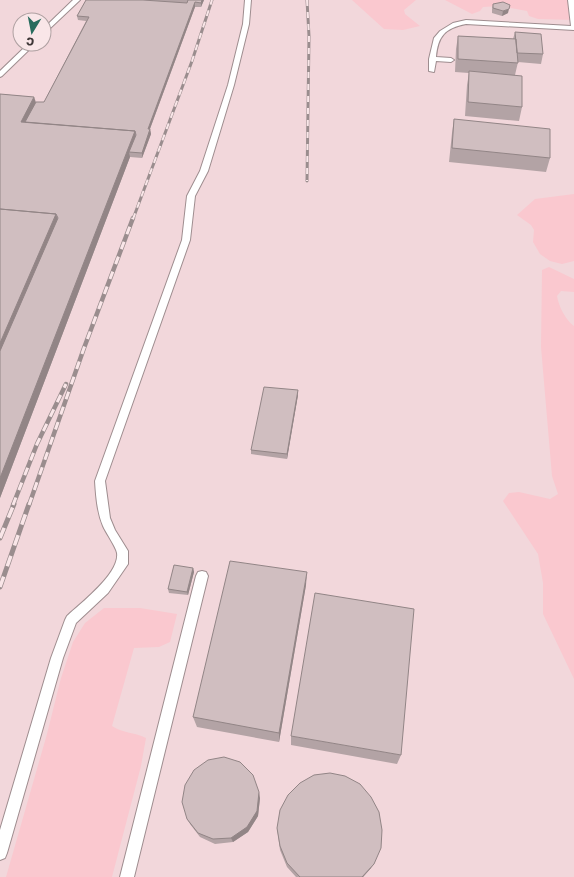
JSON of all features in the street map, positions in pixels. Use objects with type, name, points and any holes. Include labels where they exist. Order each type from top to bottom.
[{"type":"lane","points":[[52,24],[77,0]]},
{"type":"lane","points":[[0,853],[57,658],[71,620],[104,589],[122,564],[123,551],[112,535],[104,519],[100,481],[186,240],[191,196],[204,171],[231,85],[246,24],[248,0]]},
{"type":"lane","points":[[432,71],[432,59],[436,40],[450,25],[456,22],[466,22],[574,27],[571,0]]},
{"type":"lane","points":[[0,74],[23,52]]},
{"type":"lane","points":[[432,59],[451,60]]},
{"type":"lane","points":[[127,877],[202,576]]},
{"type":"shaded area","points":[[0,0],[574,0],[574,877],[0,877]]},
{"type":"shaded area","points":[[352,0],[416,0],[404,10],[405,14],[420,26],[403,30],[384,29]]},
{"type":"shaded area","points":[[445,0],[574,0],[574,20],[538,19],[529,16],[527,11],[499,6],[483,7],[480,11],[472,14]]},
{"type":"shaded area","points":[[574,194],[574,261],[562,264],[550,261],[540,254],[533,242],[534,230],[531,225],[517,215],[535,199]]},
{"type":"shaded area","points":[[549,267],[574,279],[574,292],[561,291],[557,296],[563,312],[574,326],[574,679],[543,614],[543,583],[538,554],[503,501],[509,493],[519,492],[550,499],[558,494],[552,476],[541,347],[542,270]]},
{"type":"shaded area","points":[[104,608],[140,608],[177,614],[170,642],[159,647],[134,648],[112,726],[146,738],[141,766],[112,877],[6,877],[47,734],[61,678],[73,642],[85,623]]},
{"type":"building","points":[[86,0],[143,0],[187,3],[188,0],[202,0],[201,3],[195,2],[148,129],[150,129],[142,153],[129,152],[136,135],[135,131],[25,122],[36,102],[44,102],[89,17],[77,16]]},
{"type":"building","points":[[503,2],[510,5],[509,9],[503,11],[493,8],[493,4]]},
{"type":"building","points":[[515,32],[541,34],[543,54],[517,53]]},
{"type":"building","points":[[458,36],[516,39],[518,63],[458,59]]},
{"type":"building","points":[[469,71],[522,76],[522,107],[468,102]]},
{"type":"building","points":[[0,94],[34,97],[21,122],[135,131],[0,478],[0,351],[58,218],[56,214],[0,209]]},
{"type":"building","points":[[454,119],[550,129],[550,158],[452,148]]},
{"type":"building","points":[[0,209],[56,214],[0,343]]},
{"type":"building","points":[[264,387],[298,390],[287,454],[251,450]]},
{"type":"building","points":[[230,561],[307,572],[279,733],[193,717]]},
{"type":"building","points":[[174,565],[193,568],[187,592],[168,589]]},
{"type":"building","points":[[315,593],[414,609],[401,755],[291,736]]},
{"type":"building","points":[[224,757],[240,762],[253,775],[259,792],[257,811],[247,827],[231,838],[213,839],[198,833],[187,819],[182,802],[185,785],[194,770],[208,760]]},
{"type":"building","points":[[330,773],[345,776],[360,784],[371,797],[379,812],[382,830],[381,848],[374,864],[362,877],[300,877],[287,863],[280,846],[277,828],[280,810],[288,795],[300,783],[314,775]]},
{"type":"railway","points":[[133,219],[192,61],[212,0]]},
{"type":"railway","points":[[307,0],[309,36],[307,181]]},
{"type":"railway","points":[[29,505],[84,348],[133,218]]},
{"type":"railway","points":[[13,505],[37,444],[66,384]]},
{"type":"railway","points":[[0,538],[14,504]]},
{"type":"railway","points":[[0,587],[29,504]]}]
